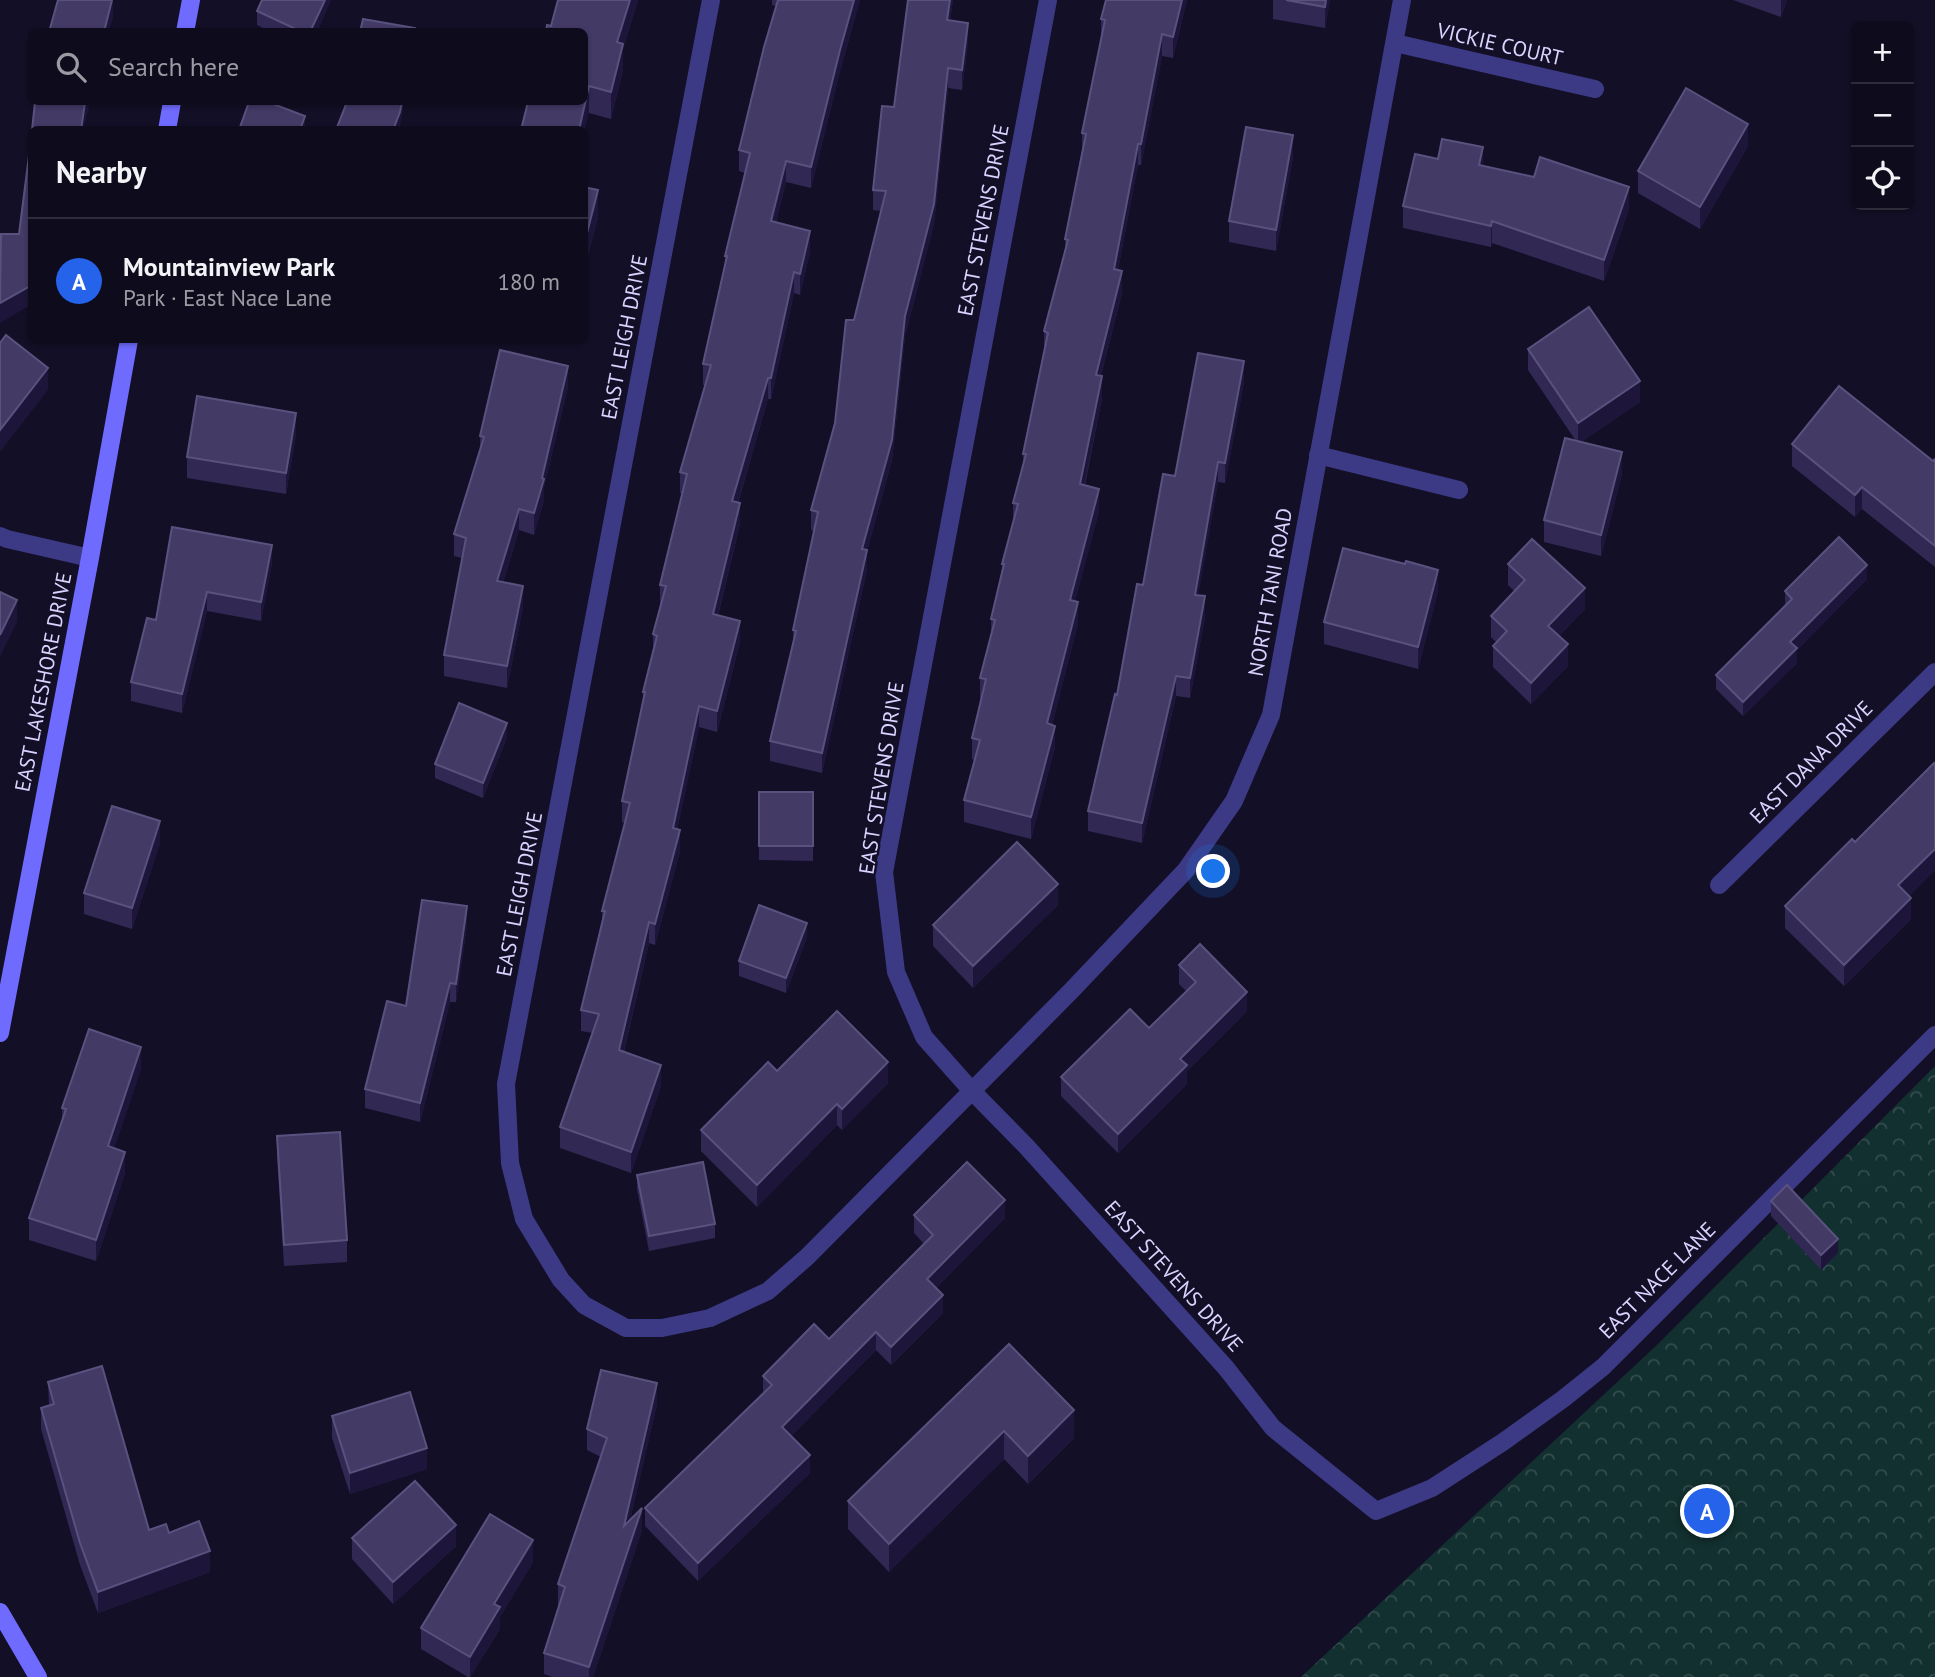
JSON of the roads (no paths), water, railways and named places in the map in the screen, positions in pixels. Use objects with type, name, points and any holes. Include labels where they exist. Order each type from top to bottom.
[{"type":"main road","points":[[186,28],[191,0]]},
{"type":"main road","points":[[168,126],[171,105]]},
{"type":"main road","name":"EAST LAKESHORE DRIVE","points":[[0,1033],[129,343]]},
{"type":"main road","points":[[0,1612],[38,1677]]},
{"type":"street","name":"EAST LEIGH DRIVE","points":[[711,0],[506,1084],[510,1163],[524,1219],[561,1280],[584,1306],[626,1328],[662,1328],[710,1318],[768,1290],[807,1257],[972,1091]]},
{"type":"street","name":"EAST STEVENS DRIVE","points":[[1048,0],[884,872],[896,972],[924,1037],[972,1091],[1026,1146],[1226,1368],[1273,1428],[1376,1511]]},
{"type":"street","name":"NORTH TANI ROAD","points":[[972,1091],[1186,870],[1234,802],[1271,715],[1402,0]]},
{"type":"street","name":"VICKIE COURT","points":[[1395,43],[1595,89]]},
{"type":"street","points":[[1318,455],[1459,491]]},
{"type":"street","points":[[0,536],[90,558]]},
{"type":"street","name":"EAST DANA DRIVE","points":[[1719,885],[1935,673]]},
{"type":"street","name":"EAST NACE LANE","points":[[1376,1511],[1432,1488],[1503,1443],[1603,1367],[1935,1035]]},
{"type":"place","name":"Mountainview Park","points":[[1707,1511]]}]
